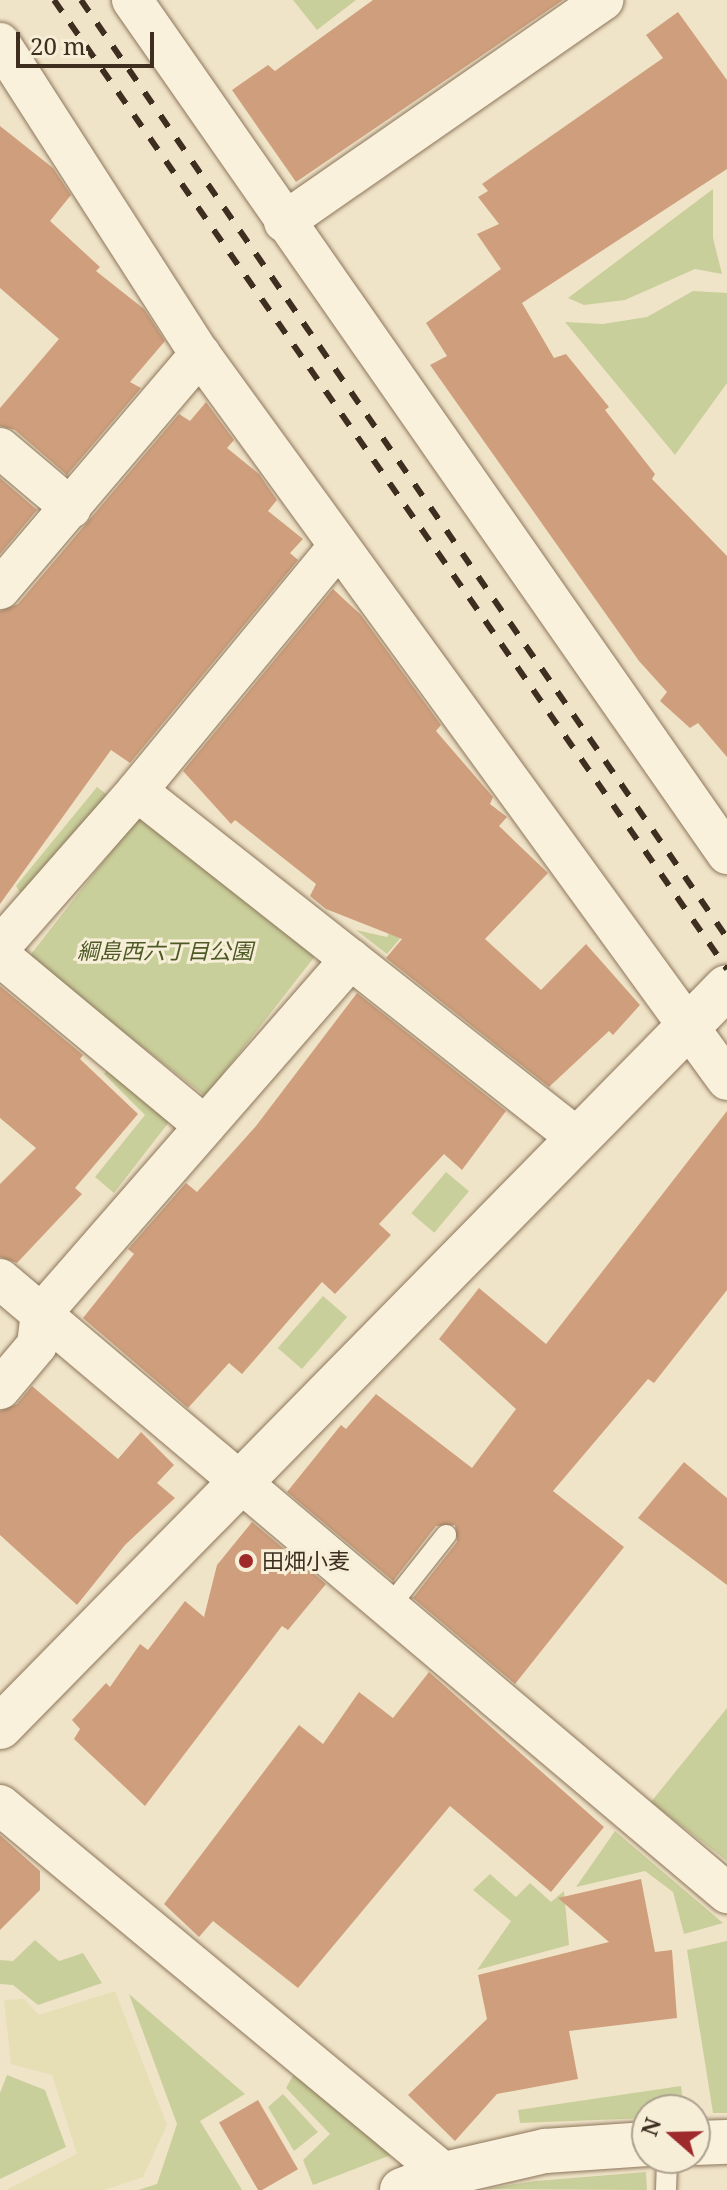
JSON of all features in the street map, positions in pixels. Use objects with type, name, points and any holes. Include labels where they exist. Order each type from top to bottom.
[{"type":"street","points":[[132,0],[727,854]]},
{"type":"street","points":[[284,222],[603,0]]},
{"type":"street","points":[[2,51],[200,354],[727,1080]]},
{"type":"street","points":[[0,589],[200,354]]},
{"type":"street","points":[[0,448],[71,508]]},
{"type":"street","points":[[0,947],[137,791],[338,547]]},
{"type":"street","points":[[137,791],[576,1137]]},
{"type":"street","points":[[0,956],[205,1126]]},
{"type":"street","points":[[0,1389],[37,1345],[41,1314],[351,959]]},
{"type":"street","points":[[0,1727],[243,1485],[576,1137],[727,987]]},
{"type":"street","points":[[0,1279],[727,1893]]},
{"type":"street","points":[[0,1805],[445,2174]]},
{"type":"street","points":[[402,2190],[445,2174],[545,2151],[631,2145]]},
{"type":"lane","points":[[389,1607],[446,1535]]},
{"type":"shaded area","points":[[115,1991],[167,2125],[143,2177],[104,2190],[6,2190],[77,2154],[52,2075],[11,2064],[4,2000],[24,1999],[39,2015]]},
{"type":"green space","points":[[293,0],[356,0],[317,30]]},
{"type":"green space","points":[[713,189],[713,238],[722,274],[695,269],[625,300],[584,305],[568,298]]},
{"type":"green space","points":[[693,291],[727,293],[727,383],[675,455],[565,322],[603,324],[647,317]]},
{"type":"green space","points":[[97,787],[109,796],[11,920],[20,892],[16,886]]},
{"type":"green space","name":"綱島西六丁目公園","points":[[139,816],[316,955],[205,1096],[28,958]]},
{"type":"green space","points":[[419,870],[442,889],[387,954],[356,930],[387,937]]},
{"type":"green space","points":[[110,1067],[169,1122],[114,1193],[95,1177],[145,1115],[104,1074]]},
{"type":"green space","points":[[446,1172],[469,1191],[434,1233],[411,1213]]},
{"type":"green space","points":[[323,1296],[347,1317],[302,1369],[278,1348]]},
{"type":"green space","points":[[727,1708],[727,1861],[651,1802]]},
{"type":"green space","points":[[615,1831],[723,1923],[684,1934],[673,1892],[645,1871],[576,1887]]},
{"type":"green space","points":[[490,1874],[516,1897],[530,1883],[551,1902],[564,1891],[569,1945],[477,1970],[511,1921],[473,1890]]},
{"type":"green space","points":[[35,1940],[59,1961],[83,1953],[102,1983],[38,2005],[13,1985],[0,1984],[0,1960],[13,1961]]},
{"type":"green space","points":[[727,1941],[727,2113],[713,2113],[687,1950]]},
{"type":"green space","points":[[129,1994],[245,2094],[200,2121],[242,2190],[138,2190],[157,2184],[177,2124]]},
{"type":"green space","points":[[295,2072],[391,2155],[313,2185],[303,2160],[330,2134],[286,2088]]},
{"type":"green space","points":[[7,2075],[45,2090],[66,2147],[0,2179],[0,2093]]},
{"type":"green space","points":[[681,2086],[682,2094],[631,2094],[631,2119],[520,2123],[518,2110]]},
{"type":"green space","points":[[283,2094],[318,2132],[294,2151],[268,2107]]},
{"type":"green space","points":[[646,2174],[647,2190],[485,2189],[535,2181]]},
{"type":"building","points":[[373,0],[563,0],[296,182],[232,90],[268,65],[275,71]]},
{"type":"building","points":[[678,12],[727,80],[727,169],[522,303],[554,358],[566,354],[609,407],[605,410],[655,474],[652,479],[727,556],[727,757],[698,723],[690,728],[660,701],[667,692],[639,661],[430,365],[447,356],[426,323],[501,269],[477,234],[499,224],[478,197],[488,191],[482,184],[663,58],[646,35]]},
{"type":"building","points":[[0,126],[53,168],[71,195],[50,221],[100,267],[96,271],[144,309],[165,341],[130,382],[141,388],[67,475],[15,430],[0,426],[0,408],[59,339],[0,288]]},
{"type":"building","points":[[206,402],[234,440],[227,448],[259,474],[277,500],[268,511],[303,539],[290,553],[298,560],[130,763],[111,750],[0,904],[0,611],[18,604],[179,414],[190,421]]},
{"type":"building","points":[[0,478],[37,510],[0,554]]},
{"type":"building","points":[[333,589],[361,615],[441,725],[436,731],[493,797],[490,804],[507,817],[499,826],[548,873],[485,939],[541,990],[586,944],[640,1005],[613,1035],[609,1031],[549,1087],[386,958],[402,939],[326,909],[310,896],[316,884],[235,820],[231,824],[183,771]]},
{"type":"building","points":[[0,986],[83,1055],[80,1059],[138,1114],[75,1188],[82,1194],[17,1263],[0,1257],[0,1184],[36,1148],[0,1118]]},
{"type":"building","points":[[357,993],[506,1111],[462,1170],[444,1154],[379,1224],[391,1235],[335,1294],[322,1282],[242,1374],[229,1363],[188,1408],[83,1318],[134,1254],[128,1249],[186,1183],[197,1192],[256,1126]]},
{"type":"building","points":[[727,1111],[727,1290],[654,1383],[648,1379],[553,1491],[624,1547],[515,1684],[413,1598],[457,1542],[455,1525],[436,1526],[393,1581],[287,1492],[341,1425],[346,1429],[376,1394],[472,1468],[516,1409],[439,1339],[479,1288],[546,1344]]},
{"type":"building","points":[[32,1386],[118,1459],[141,1432],[174,1465],[157,1483],[175,1498],[125,1545],[77,1605],[0,1535],[0,1411],[17,1404]]},
{"type":"building","points":[[684,1462],[727,1498],[727,1585],[638,1518]]},
{"type":"building","points":[[252,1522],[326,1584],[288,1630],[282,1626],[145,1806],[74,1739],[80,1729],[72,1720],[106,1683],[110,1687],[140,1644],[148,1650],[185,1601],[204,1617],[217,1565]]},
{"type":"building","points":[[429,1672],[604,1827],[551,1892],[450,1806],[298,1988],[213,1921],[199,1937],[164,1904],[299,1725],[323,1744],[359,1692],[393,1718]]},
{"type":"building","points":[[0,1835],[40,1871],[40,1890],[0,1930]]},
{"type":"building","points":[[641,1879],[655,1952],[672,1950],[677,2018],[569,2031],[578,2079],[497,2094],[455,2141],[408,2095],[487,2019],[478,1975],[609,1942],[558,1898]]},
{"type":"building","points":[[258,2100],[298,2169],[258,2190],[219,2122]]},
{"type":"railway","points":[[54,0],[727,969]]},
{"type":"railway","points":[[81,0],[727,938]]},
{"type":"place","name":"田畑小麦","points":[[246,1561]]}]
